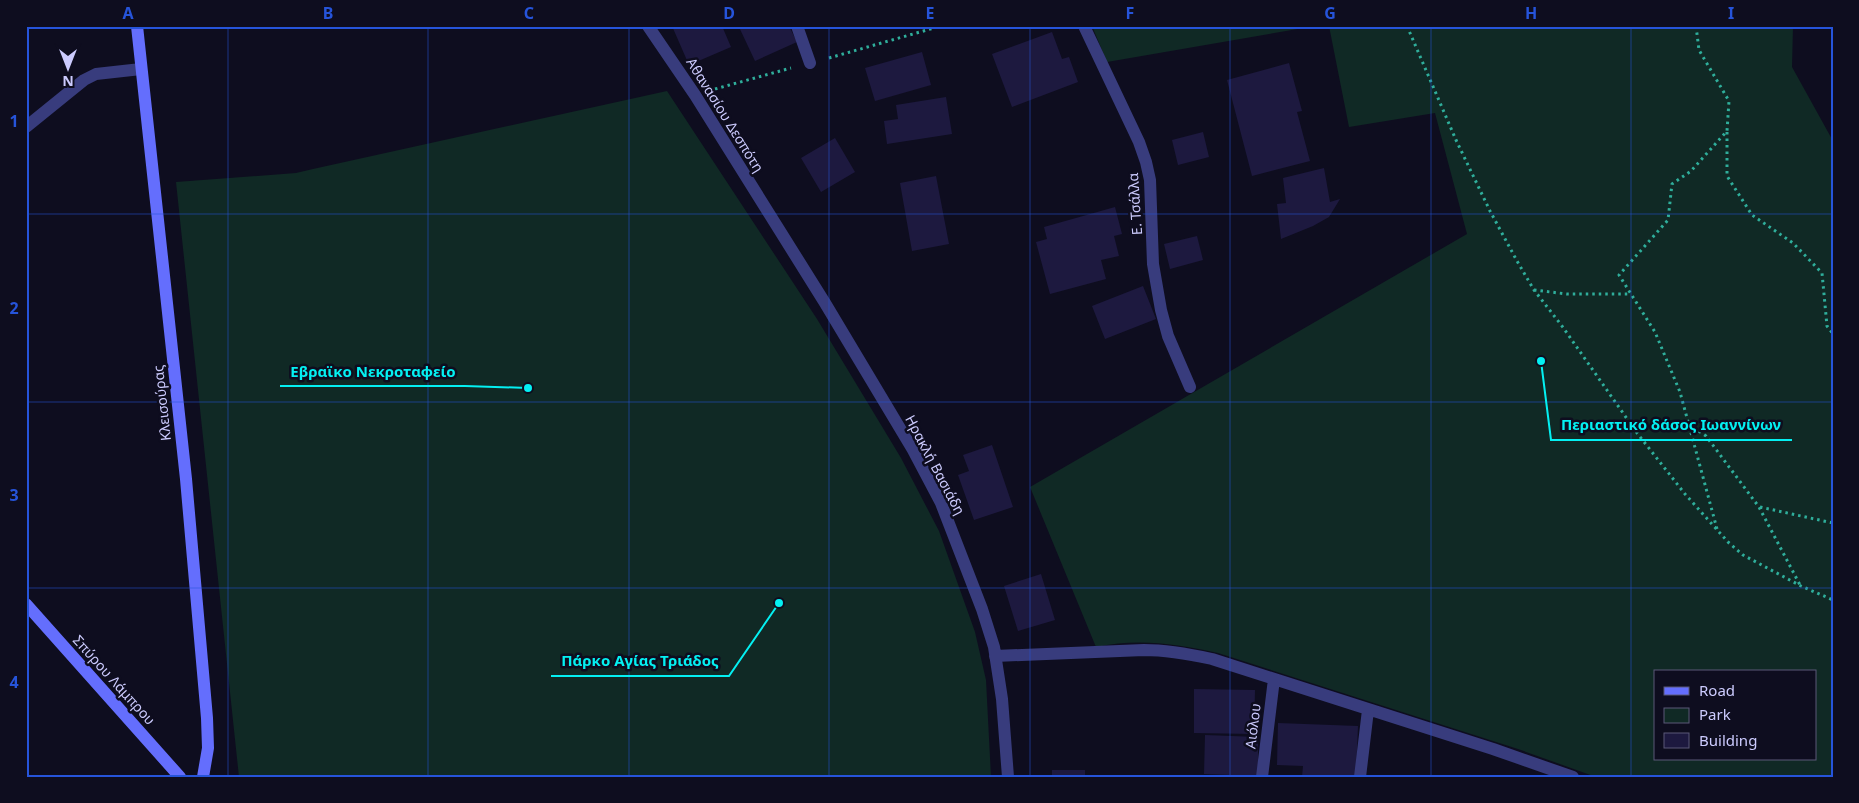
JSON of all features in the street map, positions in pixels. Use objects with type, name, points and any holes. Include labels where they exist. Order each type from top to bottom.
[{"type":"street","name":"Κλεισούρας","points":[[138,26],[141,69],[186,479],[207,718],[208,748],[203,777]]},
{"type":"street","name":"Αθανασίου Δεσπότη","points":[[648,26],[695,95],[774,222]]},
{"type":"street","points":[[797,26],[810,63]]},
{"type":"street","name":"Ε. Τσάλλα","points":[[1084,26],[1139,142],[1146,162],[1150,180],[1154,274],[1161,310],[1168,336],[1190,387]]},
{"type":"street","points":[[26,127],[84,80],[96,74],[141,69]]},
{"type":"street","name":"Ηρακλή Βασιάδη","points":[[774,222],[913,450],[941,504],[989,627],[1002,699],[1008,777]]},
{"type":"street","name":"Σπύρου Λάμπρου","points":[[26,604],[180,777]]},
{"type":"street","points":[[995,656],[1162,650],[1212,659],[1368,710],[1547,772],[1573,777]]},
{"type":"street","name":"Αιόλου","points":[[1262,777],[1274,679]]},
{"type":"street","points":[[1360,777],[1368,710]]},
{"type":"path","points":[[1407,26],[1456,140],[1490,211],[1534,290],[1658,460],[1728,542],[1752,561],[1833,600]]},
{"type":"path","points":[[1696,26],[1699,50],[1729,101],[1727,176],[1752,215],[1793,243],[1822,273],[1827,326],[1833,334]]},
{"type":"path","points":[[1718,531],[1680,392],[1655,332],[1619,275],[1668,220],[1672,184],[1691,171],[1727,131]]},
{"type":"path","points":[[1534,290],[1567,294],[1631,294]]},
{"type":"path","points":[[1688,424],[1706,436],[1760,507],[1801,586]]},
{"type":"path","points":[[1760,507],[1833,523]]},
{"type":"green space","points":[[1092,26],[1315,26],[1107,62]]},
{"type":"green space","points":[[1329,26],[1793,26],[1792,67],[1833,141],[1833,777],[1596,777],[1518,749],[1218,653],[1157,643],[1127,643],[1096,647],[1030,487],[1467,234],[1435,113],[1349,127]]},
{"type":"green space","points":[[667,91],[817,319],[901,458],[939,531],[975,632],[986,680],[991,777],[239,777],[176,182],[296,173]]},
{"type":"building","points":[[672,26],[722,26],[731,47],[689,65]]},
{"type":"building","points":[[789,26],[797,42],[755,61],[739,27]]},
{"type":"building","points":[[1052,32],[1062,59],[1069,57],[1078,82],[1012,107],[992,54]]},
{"type":"building","points":[[922,52],[931,85],[875,101],[865,68]]},
{"type":"building","points":[[1289,63],[1302,111],[1297,112],[1310,161],[1252,176],[1227,80]]},
{"type":"building","points":[[946,97],[952,134],[887,144],[884,121],[898,119],[896,105]]},
{"type":"building","points":[[1203,132],[1209,157],[1178,165],[1172,140]]},
{"type":"building","points":[[835,138],[855,172],[821,192],[801,158]]},
{"type":"building","points":[[1324,168],[1330,202],[1340,199],[1329,217],[1313,226],[1281,239],[1277,204],[1286,203],[1283,178]]},
{"type":"building","points":[[936,176],[949,244],[912,251],[900,183]]},
{"type":"building","points":[[1115,207],[1122,234],[1114,236],[1119,256],[1101,260],[1106,279],[1050,294],[1036,242],[1047,239],[1044,227]]},
{"type":"building","points":[[1197,236],[1203,260],[1170,269],[1164,244]]},
{"type":"building","points":[[1143,286],[1156,319],[1105,339],[1092,306]]},
{"type":"building","points":[[992,445],[1013,507],[974,520],[958,475],[969,471],[963,455]]},
{"type":"building","points":[[1041,574],[1055,620],[1018,631],[1004,586]]},
{"type":"building","points":[[1194,689],[1255,690],[1254,734],[1194,733]]},
{"type":"building","points":[[1278,723],[1358,726],[1356,777],[1302,777],[1303,766],[1277,765]]},
{"type":"building","points":[[1205,735],[1258,737],[1258,776],[1204,774]]},
{"type":"building","points":[[1052,770],[1085,770],[1085,777],[1052,777]]},
{"type":"place","name":"Περιαστικό δάσος Ιωαννίνων","points":[[1541,361]]},
{"type":"place","name":"Εβραϊκο Νεκροταφείο","points":[[528,388]]},
{"type":"place","name":"Πάρκο Αγίας Τριάδος","points":[[779,603]]}]
